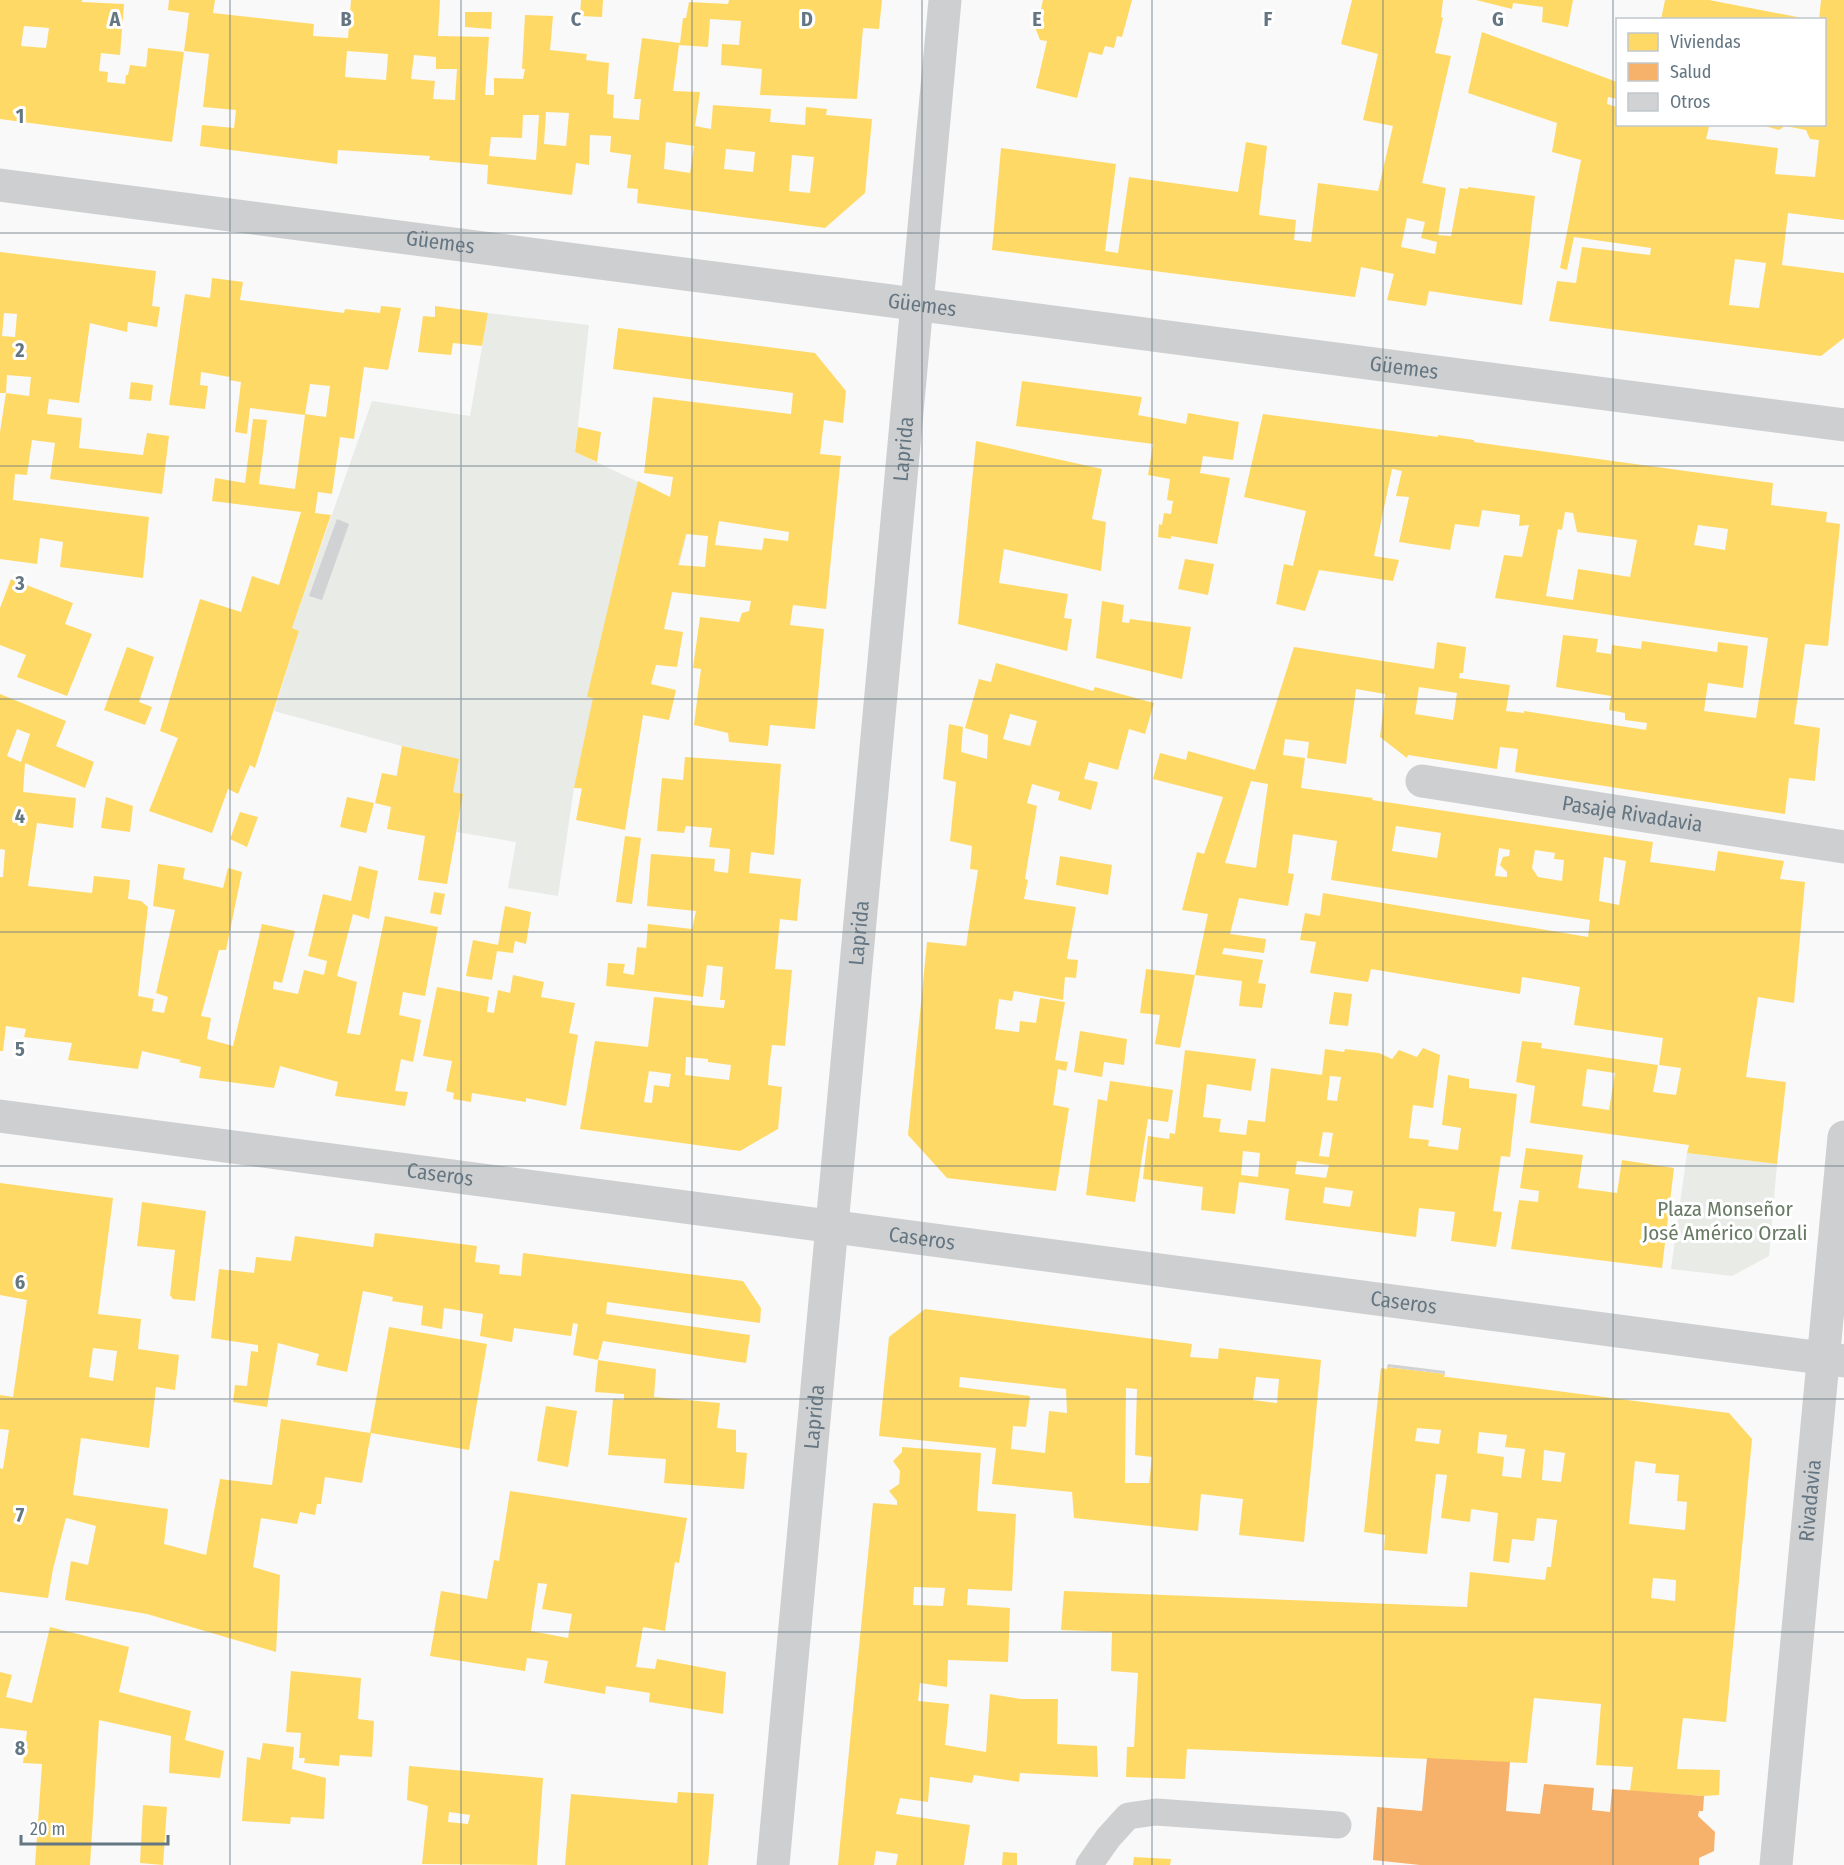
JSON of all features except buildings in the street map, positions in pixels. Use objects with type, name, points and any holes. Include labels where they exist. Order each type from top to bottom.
[{"type":"street","name":"Laprida","points":[[773,1865],[945,0]]},
{"type":"street","name":"Güemes","points":[[0,185],[1844,425]]},
{"type":"street","name":"Pasaje Rivadavia","points":[[1422,781],[1844,847]]},
{"type":"street","name":"Caseros","points":[[0,1116],[1833,1360]]},
{"type":"street","name":"Rivadavia","points":[[1776,1865],[1833,1360],[1844,1137]]},
{"type":"lane","points":[[1089,1865],[1108,1838],[1128,1816],[1155,1812],[1338,1825]]},
{"type":"green space","points":[[488,313],[589,325],[575,452],[693,508],[643,715],[629,796],[574,788],[558,896],[508,888],[516,842],[457,832],[463,794],[395,781],[402,746],[274,711],[299,631],[292,628],[372,401],[470,416]]},
{"type":"green space","name":"Plaza Monseñor José Américo Orzali","points":[[1687,1153],[1777,1164],[1769,1256],[1732,1276],[1671,1269]]}]
